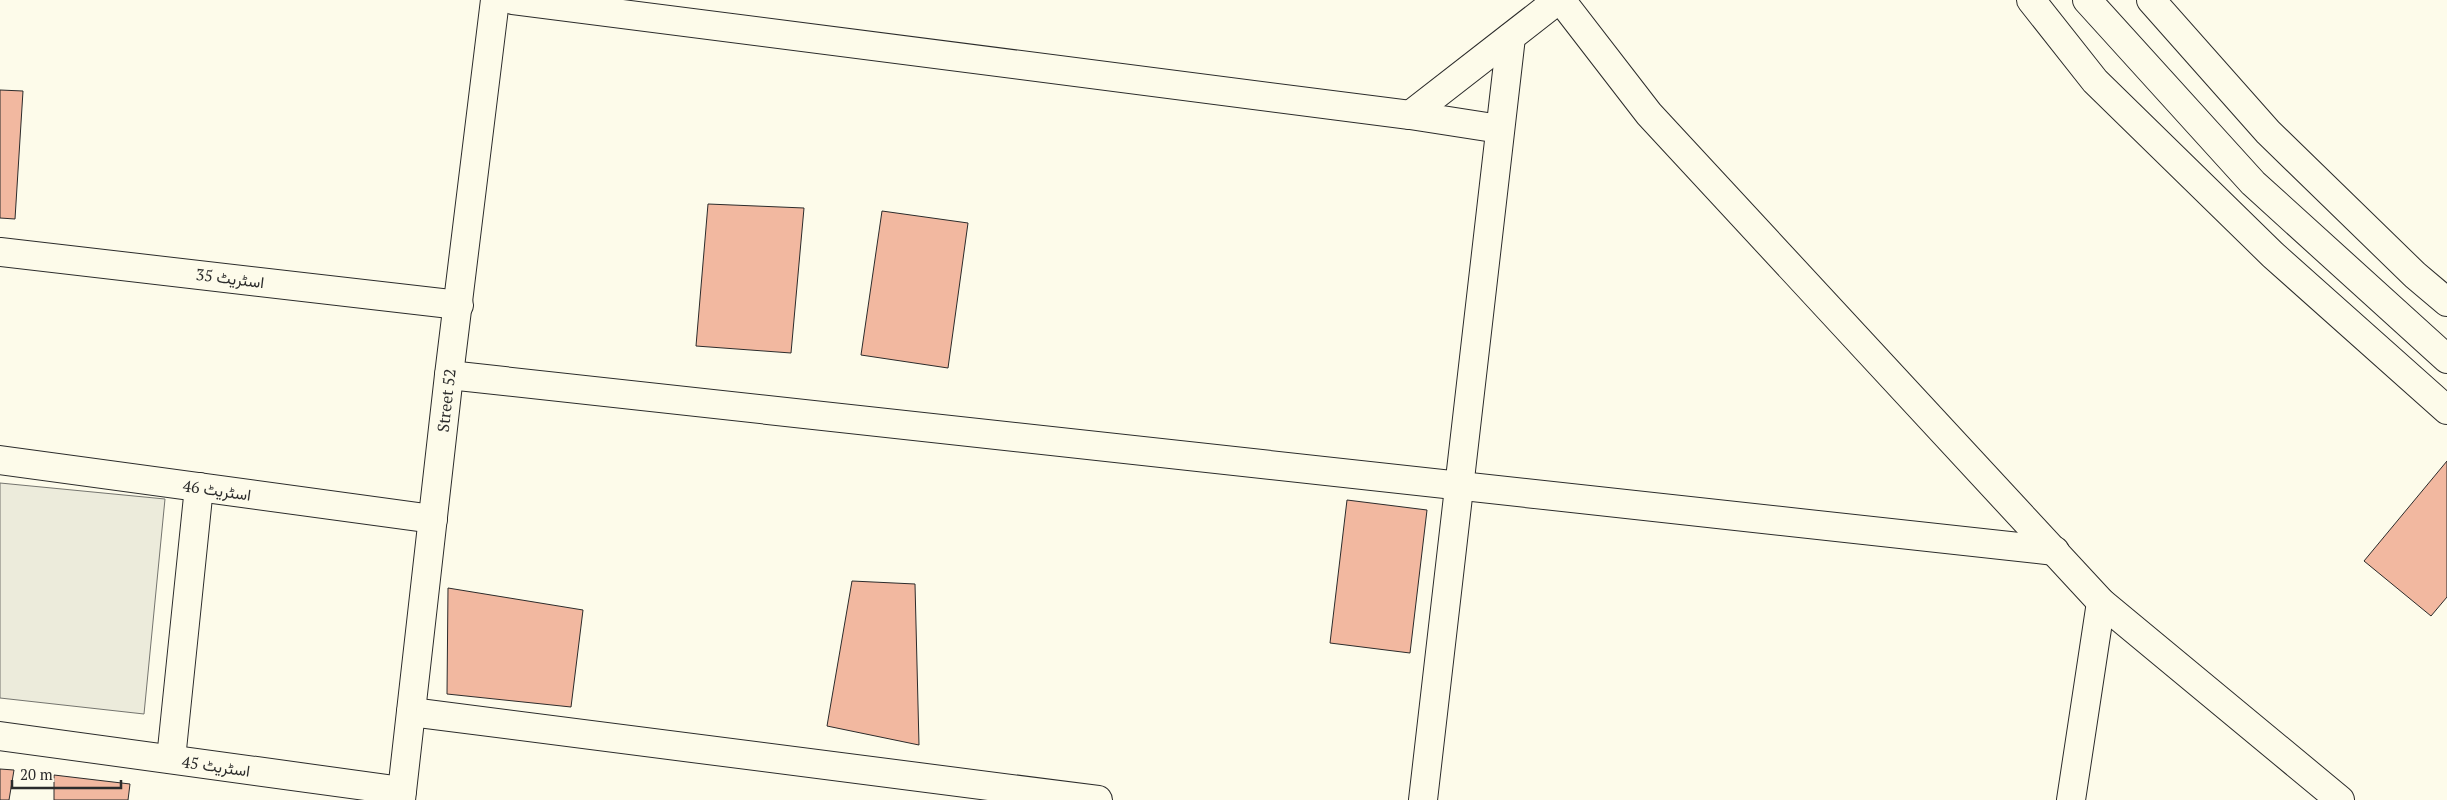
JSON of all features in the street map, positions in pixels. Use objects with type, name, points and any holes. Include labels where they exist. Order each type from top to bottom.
[{"type":"street","name":"Street 52","points":[[402,795],[449,375],[495,0]]},
{"type":"street","points":[[513,0],[1410,115],[1500,129]]},
{"type":"street","points":[[1410,115],[1559,0],[1649,114],[2101,602],[2340,800]]},
{"type":"street","points":[[2031,0],[2102,88],[2273,255],[2447,410]]},
{"type":"street","points":[[2087,0],[2253,183],[2447,359]]},
{"type":"street","points":[[2151,0],[2268,132],[2416,275],[2447,302]]},
{"type":"street","points":[[1423,800],[1510,37]]},
{"type":"street","name":"اسٹریٹ 35","points":[[0,252],[459,305]]},
{"type":"street","points":[[449,375],[2055,551]]},
{"type":"street","name":"اسٹریٹ 46","points":[[0,460],[434,519]]},
{"type":"street","points":[[171,759],[199,487]]},
{"type":"street","points":[[2071,800],[2101,602]]},
{"type":"street","points":[[411,712],[1098,800]]},
{"type":"street","name":"اسٹریٹ 45","points":[[0,736],[171,759],[402,795]]},
{"type":"shaded area","points":[[0,483],[165,499],[144,714],[0,698]]},
{"type":"building","points":[[0,90],[23,91],[15,219],[0,218]]},
{"type":"building","points":[[708,204],[804,208],[791,353],[696,346]]},
{"type":"building","points":[[882,211],[968,223],[948,368],[861,355]]},
{"type":"building","points":[[2447,461],[2447,597],[2431,616],[2364,561]]},
{"type":"building","points":[[1347,500],[1427,510],[1410,653],[1330,643]]},
{"type":"building","points":[[852,581],[915,584],[919,745],[827,726]]},
{"type":"building","points":[[448,588],[583,610],[571,707],[447,694]]},
{"type":"building","points":[[0,769],[14,770],[9,800],[0,800]]},
{"type":"building","points":[[54,775],[130,784],[128,800],[54,800]]}]
